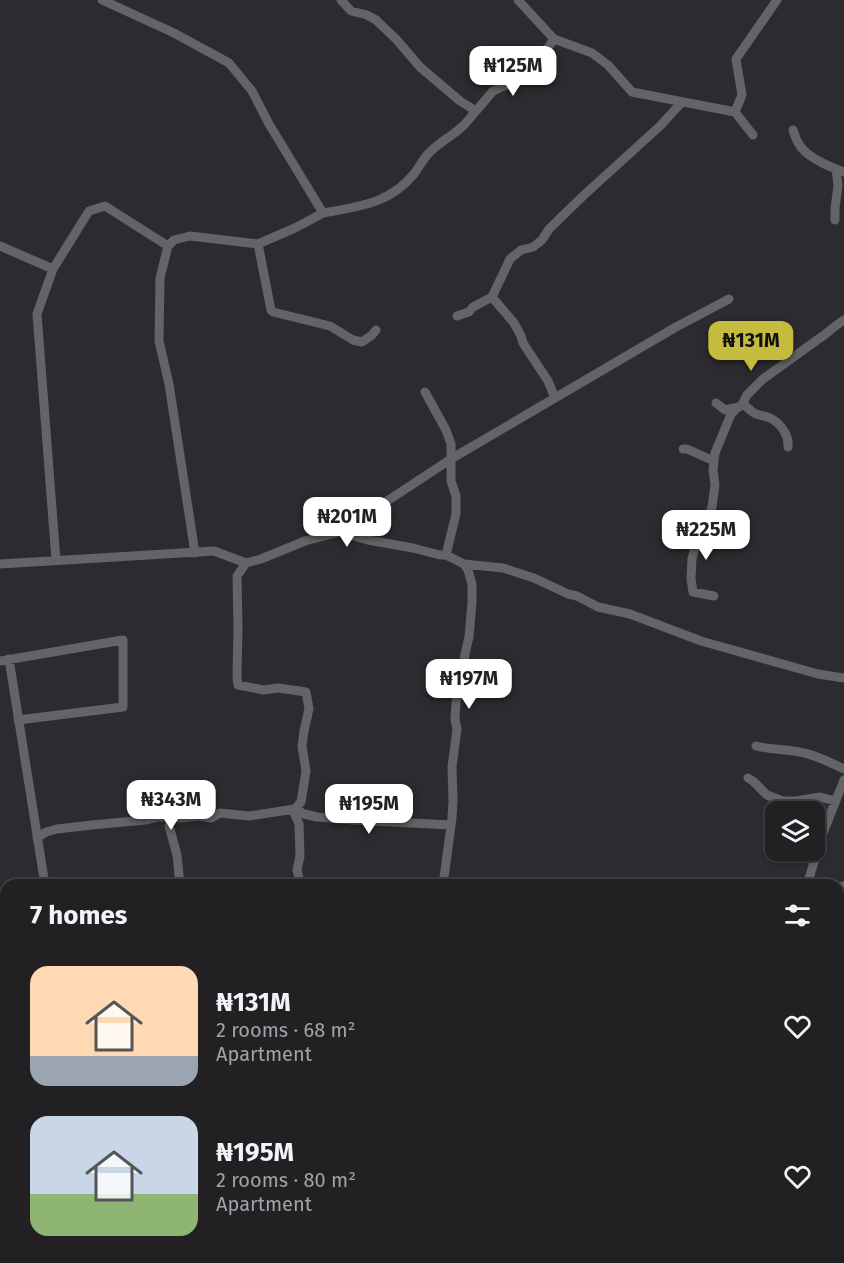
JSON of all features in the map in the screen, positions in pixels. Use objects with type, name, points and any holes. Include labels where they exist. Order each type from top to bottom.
[{"type":"street","points":[[102,0],[174,33],[229,63],[252,91],[322,213]]},
{"type":"street","points":[[341,0],[351,11],[376,20],[420,67],[460,101],[476,111]]},
{"type":"street","points":[[518,0],[554,39],[592,53],[608,65],[632,92],[735,112],[753,135]]},
{"type":"street","points":[[735,112],[742,95],[736,59],[777,0]]},
{"type":"street","points":[[195,553],[169,384],[159,341],[160,278],[168,246],[174,240],[190,236],[258,244],[322,213],[381,200],[393,194],[415,173],[429,152],[463,126],[493,90],[516,80],[540,59],[554,39]]},
{"type":"street","points":[[457,316],[469,312],[473,307],[492,297],[510,259],[521,250],[534,247],[542,240],[549,229],[660,126],[682,102]]},
{"type":"street","points":[[793,130],[799,145],[807,152],[840,171],[835,220]]},
{"type":"street","points":[[56,560],[37,314],[53,269],[89,211],[105,206],[168,246]]},
{"type":"street","points":[[258,244],[273,312],[330,326],[353,340],[362,342],[376,330]]},
{"type":"street","points":[[0,246],[53,269]]},
{"type":"street","points":[[492,297],[514,323],[523,343],[548,381],[555,398]]},
{"type":"street","points":[[0,564],[214,551],[246,563],[305,541],[340,532],[452,459],[676,327],[729,299]]},
{"type":"street","points":[[714,596],[693,592],[692,559],[701,528],[708,519],[712,507],[715,453],[731,414],[763,379],[844,320]]},
{"type":"street","points":[[424,392],[446,430],[451,444],[451,481],[456,496],[456,514],[446,555]]},
{"type":"street","points":[[716,403],[725,410],[741,405],[752,412],[771,418],[786,434],[788,447]]},
{"type":"street","points":[[683,449],[714,461]]},
{"type":"street","points":[[340,532],[368,540],[446,555],[464,564],[503,568],[534,578],[598,607],[630,614],[701,641],[818,674],[844,678]]},
{"type":"street","points":[[246,563],[237,576],[238,685],[264,690],[278,688],[306,692],[309,702],[302,746],[306,771],[302,802],[294,810]]},
{"type":"street","points":[[444,879],[453,800],[452,767],[457,729],[456,703],[469,637],[472,602],[472,584],[464,564]]},
{"type":"street","points":[[18,720],[123,707],[123,640],[4,660],[18,720],[44,879]]},
{"type":"street","points":[[756,746],[803,753],[826,760],[844,769]]},
{"type":"street","points":[[748,778],[767,795],[783,801],[820,797],[835,801]]},
{"type":"street","points":[[809,879],[823,833],[844,780]]},
{"type":"street","points":[[294,810],[299,824],[300,856],[297,870],[299,879]]},
{"type":"street","points":[[38,838],[46,832],[57,829],[158,817],[211,818],[220,813],[249,816],[294,810],[316,817],[451,825]]},
{"type":"street","points":[[172,818],[169,826],[177,855],[179,879]]}]
